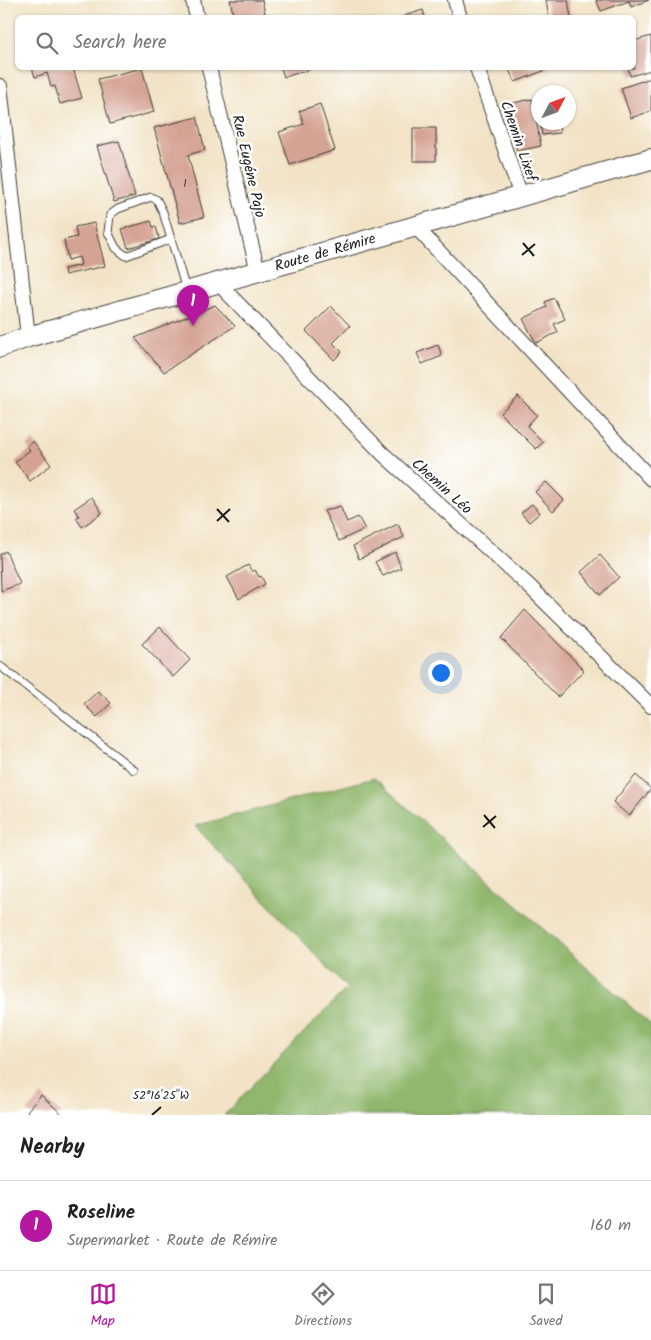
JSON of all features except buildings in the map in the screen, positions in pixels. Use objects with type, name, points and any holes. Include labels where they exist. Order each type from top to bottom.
[{"type":"main road","name":"Route de Rémire","points":[[0,347],[28,337],[651,159]]},
{"type":"street","points":[[193,0],[196,15]]},
{"type":"street","points":[[454,0],[459,15]]},
{"type":"street","name":"Rue Eugéne Pajo","points":[[209,70],[258,272]]},
{"type":"street","name":"Chemin Lixef","points":[[478,70],[521,196]]},
{"type":"street","points":[[0,86],[28,337]]},
{"type":"street","points":[[415,226],[651,479]]},
{"type":"street","name":"Chemin Léo","points":[[218,283],[382,454],[529,586],[651,706]]},
{"type":"lane","points":[[171,239],[126,256],[116,248],[108,232],[110,215],[118,209],[151,197],[157,200],[163,212],[187,292]]},
{"type":"lane","points":[[0,666],[134,770]]},
{"type":"green space","points":[[374,778],[651,1025],[651,1115],[224,1115],[347,988],[195,826]]},
{"type":"place","name":"Roseline","points":[[193,326]]}]
